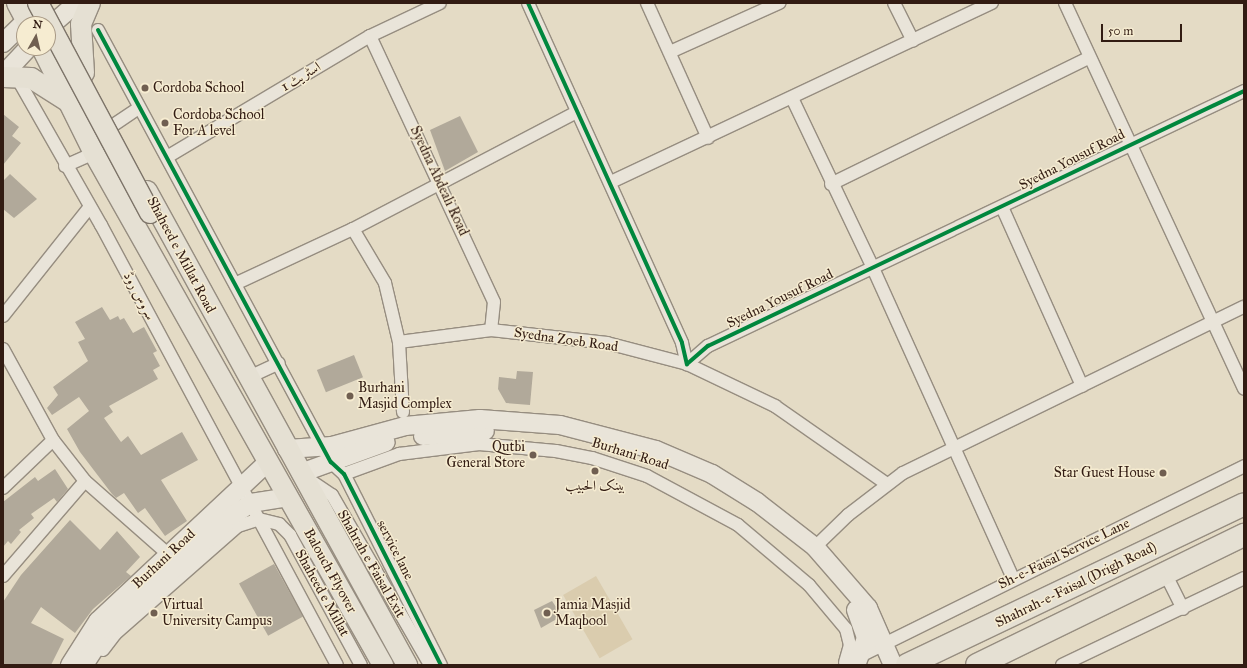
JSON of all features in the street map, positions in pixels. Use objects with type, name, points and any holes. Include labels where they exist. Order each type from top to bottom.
[{"type":"highway","name":"Shahrah-e-Faisal (Drigh Road)","points":[[907,665],[1244,504]]},
{"type":"highway","name":"Shahrah-e-Faisal (Drigh Road)","points":[[977,665],[1244,535]]},
{"type":"main road","points":[[38,3],[226,379],[227,390]]},
{"type":"main road","name":"Shaheed e Millat Road","points":[[46,3],[50,16]]},
{"type":"main road","points":[[84,73],[81,24],[90,3]]},
{"type":"main road","name":"Shaheed e Millat Road","points":[[56,29],[71,49],[249,382],[301,473],[317,506]]},
{"type":"main road","points":[[56,52],[62,48],[71,49]]},
{"type":"main road","name":"Shaheed e Millat Road","points":[[48,56],[67,102],[94,153],[272,469]]},
{"type":"main road","points":[[49,56],[239,375],[249,382]]},
{"type":"main road","points":[[7,76],[31,78],[67,102]]},
{"type":"main road","name":"Balouch Flyover","points":[[272,469],[383,665]]},
{"type":"main road","name":"Balouch Flyover","points":[[317,506],[406,665]]},
{"type":"street","points":[[3,43],[26,12],[46,3]]},
{"type":"street","points":[[56,21],[77,3]]},
{"type":"street","name":"اسٹریٹ 1","points":[[166,158],[370,36],[440,3]]},
{"type":"street","points":[[528,3],[577,112],[611,182],[682,343],[687,364]]},
{"type":"street","points":[[647,3],[708,138]]},
{"type":"street","points":[[670,52],[779,3]]},
{"type":"street","points":[[894,3],[913,41]]},
{"type":"street","points":[[611,182],[708,138],[992,3]]},
{"type":"street","points":[[1065,3],[1131,142],[1211,323],[1244,389]]},
{"type":"street","name":"service lane","points":[[98,30],[166,158],[237,283],[328,455],[344,474],[441,665]]},
{"type":"street","name":"Syedna Abdeali Road","points":[[370,36],[441,181],[494,302],[492,330]]},
{"type":"street","points":[[7,76],[22,56]]},
{"type":"street","points":[[831,184],[1090,57]]},
{"type":"street","name":"سروس روڈ","points":[[7,76],[65,166],[89,208],[241,487],[252,503],[260,519]]},
{"type":"street","name":"Syedna Yousuf Road","points":[[687,364],[708,346],[872,266],[1002,208],[1131,142],[1244,91]]},
{"type":"street","points":[[792,98],[831,184],[872,266],[952,447],[1013,579]]},
{"type":"street","points":[[112,126],[139,108]]},
{"type":"street","points":[[237,283],[352,230],[441,181],[577,112]]},
{"type":"street","points":[[65,166],[94,153]]},
{"type":"street","points":[[3,316],[89,208]]},
{"type":"street","points":[[1002,208],[1082,386]]},
{"type":"street","points":[[352,230],[385,283],[399,342],[403,412]]},
{"type":"street","points":[[814,547],[887,484],[952,447],[1244,308]]},
{"type":"street","name":"Syedna Zoeb Road","points":[[399,342],[492,330],[607,343],[687,364],[776,406],[887,484]]},
{"type":"street","points":[[3,349],[53,440],[85,481],[169,555]]},
{"type":"street","points":[[249,382],[279,363]]},
{"type":"street","points":[[287,449],[328,455],[405,426],[449,420],[524,421],[590,431],[656,450],[712,474],[757,502],[814,547],[868,608],[893,665]]},
{"type":"street","name":"Burhani Road","points":[[301,473],[328,455],[402,439],[480,431],[559,436],[653,459],[720,490],[810,556],[858,614],[866,638],[850,662]]},
{"type":"street","points":[[3,488],[53,440]]},
{"type":"street","points":[[344,474],[399,454],[479,444],[556,451],[592,458],[647,476],[738,525],[809,585],[846,629],[850,645],[850,662]]},
{"type":"street","name":"Sh-e-Faisal Service Lane","points":[[850,662],[883,643],[1244,466]]},
{"type":"street","name":"Burhani Road","points":[[70,665],[98,621],[241,487],[272,469]]},
{"type":"street","name":"Shahrah e Faisal Exit","points":[[301,473],[332,495],[430,665]]},
{"type":"street","points":[[3,576],[85,481]]},
{"type":"street","name":"Burhani Road","points":[[84,665],[107,629],[232,516],[252,503],[287,497]]},
{"type":"street","points":[[92,665],[115,634],[238,526],[260,519],[337,665]]},
{"type":"street","name":"Shaheed e Millat","points":[[260,519],[279,524],[290,535],[361,665]]},
{"type":"street","points":[[1165,573],[1183,609]]},
{"type":"street","points":[[1062,665],[1183,609],[1244,578]]},
{"type":"shaded area","points":[[596,576],[632,639],[600,658],[563,595]]},
{"type":"building","points":[[3,114],[19,127],[12,136],[21,143],[3,165]]},
{"type":"building","points":[[460,116],[478,152],[445,171],[430,130]]},
{"type":"building","points":[[10,174],[37,199],[14,218],[3,209],[3,181]]},
{"type":"building","points":[[102,307],[110,320],[118,316],[120,320],[124,318],[133,333],[144,327],[157,351],[153,353],[160,366],[153,370],[158,379],[109,406],[113,412],[104,418],[121,442],[128,436],[141,455],[182,432],[198,460],[161,480],[187,521],[165,536],[145,508],[138,513],[124,493],[116,498],[80,452],[67,429],[89,411],[79,397],[52,415],[47,408],[58,395],[53,387],[88,361],[78,342],[85,339],[75,322]]},
{"type":"building","points":[[354,355],[363,377],[326,392],[317,370]]},
{"type":"building","points":[[517,371],[533,372],[530,405],[506,403],[498,389],[499,377],[516,379]]},
{"type":"building","points":[[55,469],[68,489],[57,502],[54,498],[31,514],[34,518],[19,530],[21,532],[11,544],[8,541],[3,547],[3,502],[35,477],[38,481]]},
{"type":"building","points":[[70,520],[100,550],[117,531],[140,557],[126,572],[131,576],[93,609],[75,633],[41,607],[31,623],[64,639],[51,665],[3,665],[3,602],[21,575]]},
{"type":"building","points":[[274,564],[303,616],[268,636],[239,583]]},
{"type":"building","name":"Jamia Masjid Maqbool","points":[[552,601],[562,616],[541,628],[534,610]]},
{"type":"cycle path","points":[[528,3],[682,343],[687,364],[708,346],[1244,91]]},
{"type":"cycle path","points":[[98,30],[331,462],[344,474],[441,665]]},
{"type":"place","name":"Cordoba School","points":[[145,88]]},
{"type":"place","name":"Cordoba School For A level","points":[[165,123]]},
{"type":"place","name":"Burhani Masjid Complex","points":[[350,396]]},
{"type":"place","name":"Qutbi General Store","points":[[533,455]]},
{"type":"place","name":"بينک الحبيب","points":[[595,471]]},
{"type":"place","name":"Star Guest House","points":[[1163,473]]},
{"type":"place","name":"Virtual University Campus","points":[[154,613]]},
{"type":"place","name":"Jamia Masjid Maqbool","points":[[547,613]]}]
